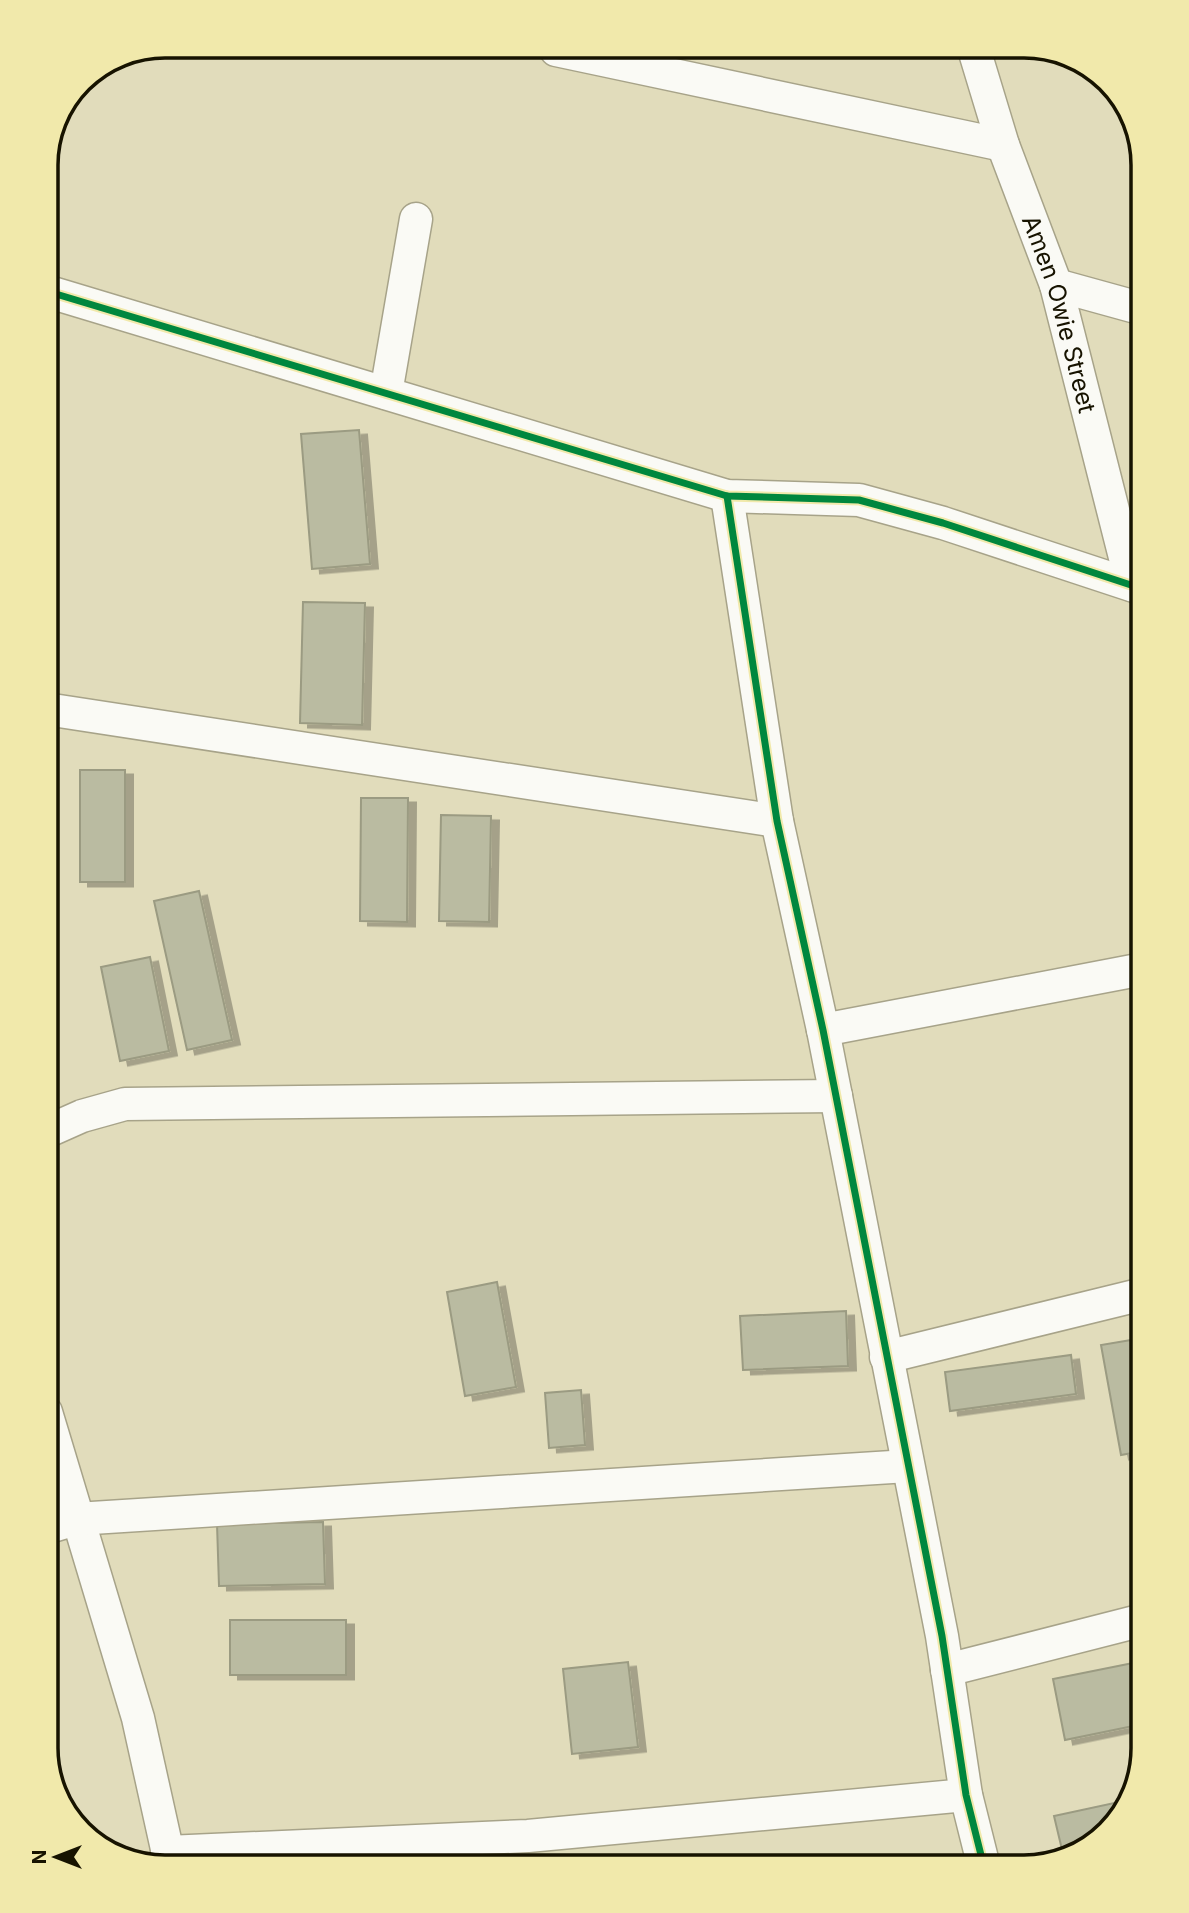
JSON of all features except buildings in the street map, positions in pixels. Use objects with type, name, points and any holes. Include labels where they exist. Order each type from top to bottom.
[{"type":"street","points":[[594,58],[1003,145]]},
{"type":"street","name":"Amen Owie Street","points":[[977,58],[1003,145],[1056,285],[1131,561]]},
{"type":"street","points":[[386,393],[415,219]]},
{"type":"street","points":[[1056,285],[1131,306]]},
{"type":"street","points":[[58,295],[727,496],[859,500],[943,523],[1131,585]]},
{"type":"street","points":[[727,496],[777,821],[823,1030],[947,1670],[966,1795],[981,1855]]},
{"type":"street","points":[[58,711],[777,821]]},
{"type":"street","points":[[823,1030],[1131,971]]},
{"type":"street","points":[[58,1127],[82,1116],[125,1104],[836,1097]]},
{"type":"street","points":[[886,1357],[1131,1297]]},
{"type":"street","points":[[58,1455],[138,1718],[168,1855]]},
{"type":"street","points":[[58,1524],[76,1519],[908,1466]]},
{"type":"street","points":[[947,1670],[1131,1623]]},
{"type":"street","points":[[244,1855],[528,1836],[966,1795]]},
{"type":"cycle path","points":[[58,295],[727,496],[859,500],[943,523],[1131,585]]},
{"type":"cycle path","points":[[727,496],[777,821],[823,1030],[942,1636],[966,1795],[981,1855]]}]
